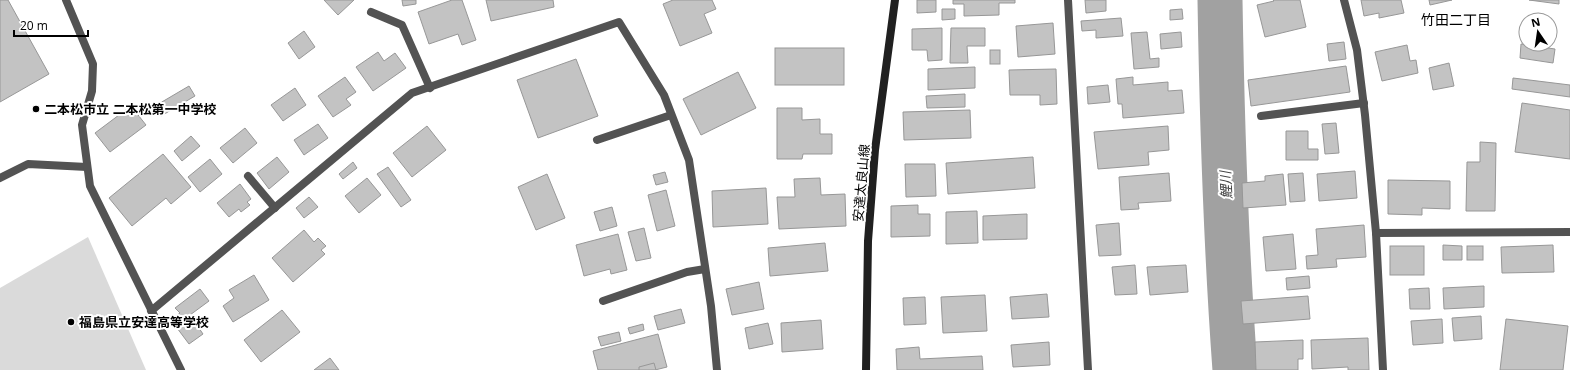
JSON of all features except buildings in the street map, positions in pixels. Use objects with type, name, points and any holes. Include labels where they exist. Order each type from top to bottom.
[{"type":"main road","name":"安達太良山線","points":[[866,370],[868,241],[875,150],[895,0]]},
{"type":"street","points":[[66,0],[93,64],[92,91],[82,125],[90,186],[181,370]]},
{"type":"street","points":[[1068,0],[1088,370]]},
{"type":"street","points":[[1344,0],[1357,50],[1364,103],[1376,233],[1383,370]]},
{"type":"street","points":[[372,12],[402,25],[430,88]]},
{"type":"street","points":[[152,311],[412,93],[619,22],[664,95],[689,160],[711,306],[717,370]]},
{"type":"street","points":[[1261,116],[1364,103]]},
{"type":"street","points":[[598,140],[671,115]]},
{"type":"street","points":[[0,178],[28,164],[87,167]]},
{"type":"street","points":[[248,176],[275,208]]},
{"type":"street","points":[[1376,233],[1570,232]]},
{"type":"street","points":[[603,301],[687,272],[705,269]]},
{"type":"shaded area","name":"福島県立安達高等学校","points":[[88,237],[146,370],[0,370],[0,288]]},
{"type":"waterway","name":"鯉川","points":[[1220,0],[1225,185],[1235,370]]},
{"type":"place","name":"二本松市立 二本松第一中学校","points":[[36,109]]},
{"type":"place","name":"福島県立安達高等学校","points":[[71,322]]},
{"type":"district","name":"竹田二丁目","points":[[1456,20]]}]
